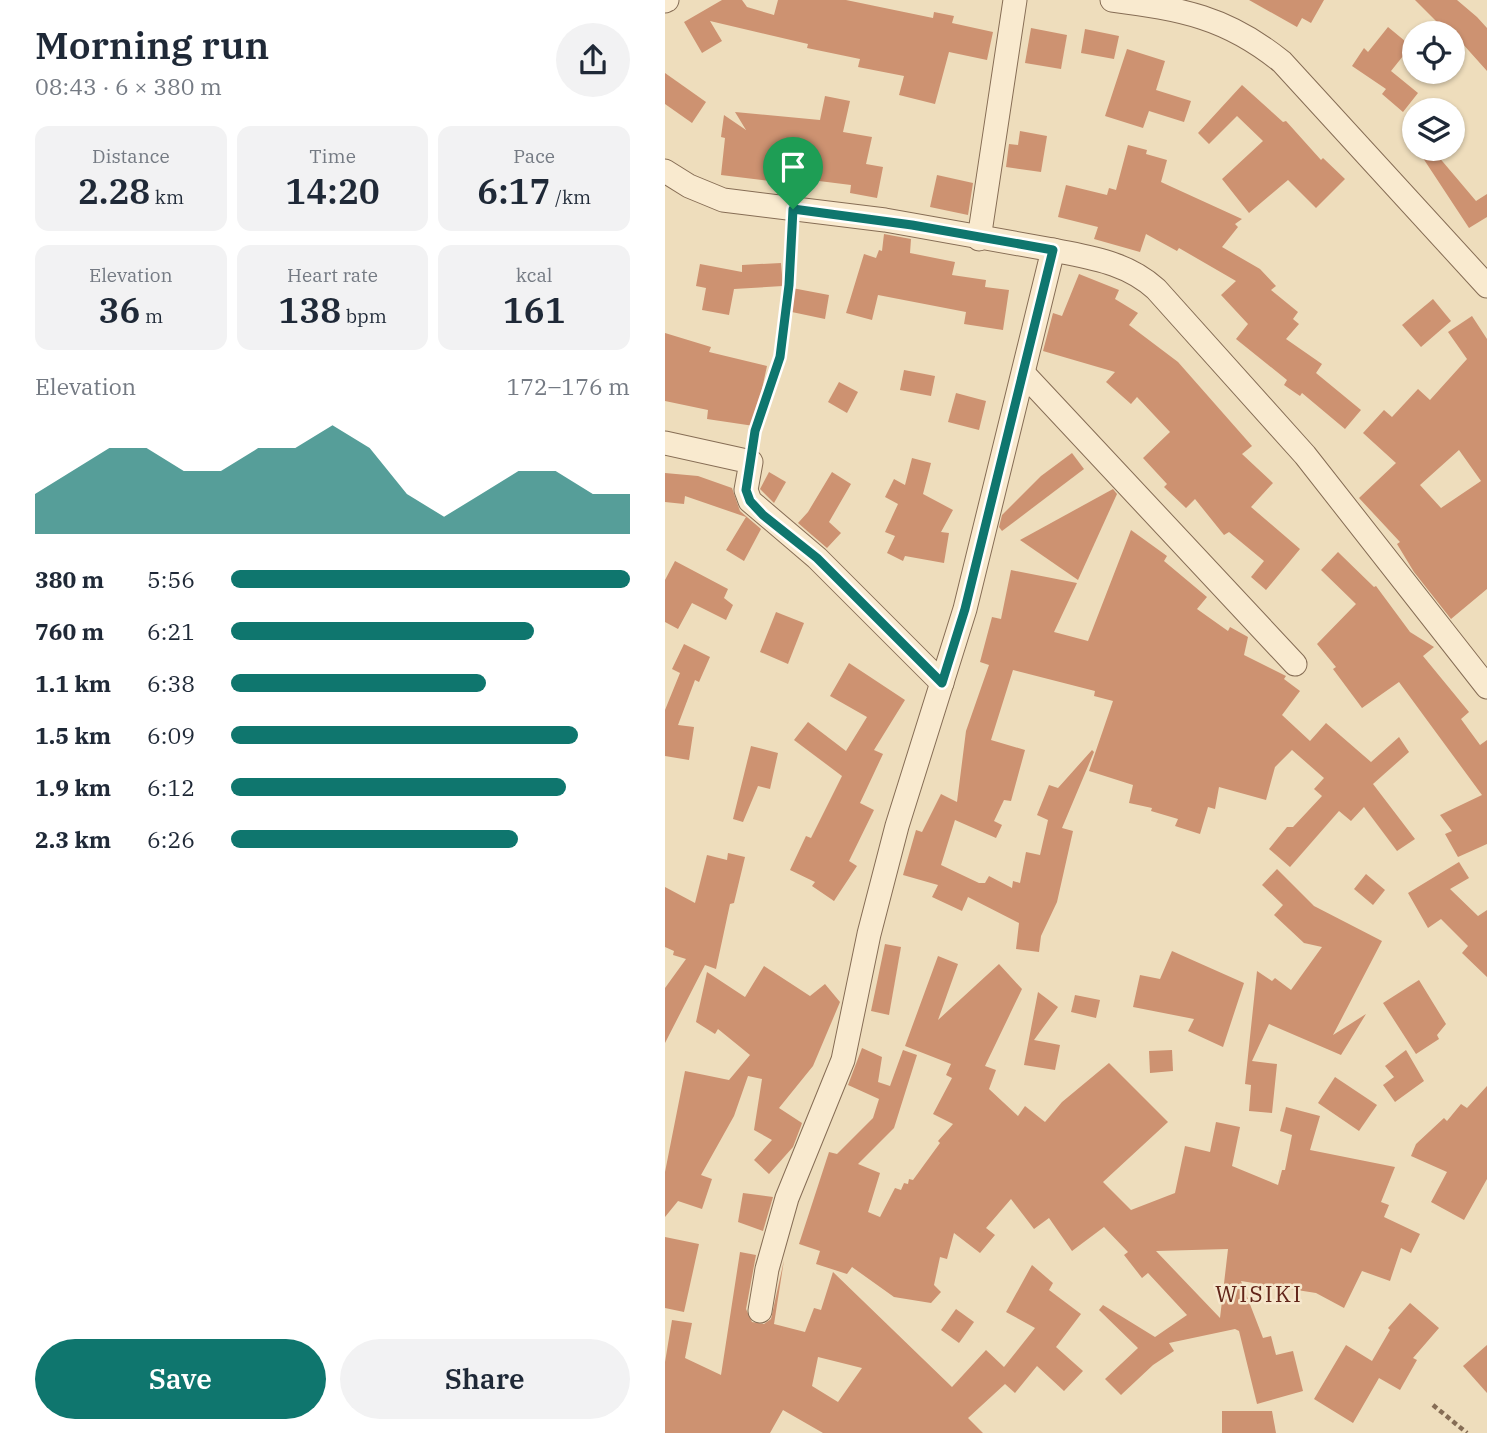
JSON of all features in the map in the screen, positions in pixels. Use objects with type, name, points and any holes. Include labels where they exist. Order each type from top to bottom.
[{"type":"street","points":[[979,239],[1015,0]]},
{"type":"street","points":[[1112,0],[1193,15],[1229,26],[1256,41],[1282,62],[1487,286]]},
{"type":"street","points":[[665,171],[689,186],[723,200],[912,225],[1053,250],[1120,265],[1143,278],[1156,289],[1305,455],[1487,687]]},
{"type":"street","points":[[760,1311],[767,1269],[787,1198],[843,1060],[869,934],[890,853],[965,609],[1053,250]]},
{"type":"street","points":[[1024,374],[1295,664]]},
{"type":"street","points":[[665,443],[751,462],[746,490],[750,501],[817,558],[942,683]]},
{"type":"path","points":[[751,462],[755,431],[780,357],[789,285],[793,209]]},
{"type":"path","points":[[1433,1405],[1467,1433]]},
{"type":"building","points":[[722,0],[742,0],[747,7],[774,15],[778,0],[846,0],[933,18],[934,12],[954,16],[952,23],[993,32],[987,60],[949,52],[935,104],[899,95],[904,76],[858,67],[860,59],[807,48],[808,44],[710,21],[722,41],[702,53],[684,22]]},
{"type":"building","points":[[1249,0],[1324,0],[1311,23],[1302,18],[1297,27]]},
{"type":"building","points":[[1415,0],[1457,0],[1477,17],[1487,28],[1487,71],[1465,46],[1465,21],[1436,21]]},
{"type":"building","points":[[1388,27],[1402,39],[1402,57],[1391,71],[1402,80],[1402,84],[1407,84],[1418,93],[1414,98],[1402,98],[1402,111],[1382,94],[1386,89],[1352,66],[1364,48],[1368,52]]},
{"type":"building","points":[[1031,28],[1067,35],[1061,69],[1025,63]]},
{"type":"building","points":[[1085,29],[1119,36],[1114,59],[1081,53]]},
{"type":"building","points":[[1127,49],[1165,61],[1156,90],[1191,101],[1184,122],[1149,111],[1143,128],[1105,116]]},
{"type":"building","points":[[665,73],[706,102],[692,123],[665,104]]},
{"type":"building","points":[[1242,85],[1283,122],[1286,121],[1321,160],[1323,158],[1345,179],[1316,208],[1288,180],[1249,213],[1222,179],[1263,141],[1237,116],[1209,144],[1198,133]]},
{"type":"building","points":[[825,96],[850,101],[843,132],[872,137],[866,164],[883,167],[877,198],[850,193],[851,185],[787,177],[786,183],[721,175],[725,138],[721,137],[724,115],[746,130],[735,112],[820,120]]},
{"type":"building","points":[[1020,131],[1047,136],[1041,172],[1006,167],[1009,144],[1018,145]]},
{"type":"building","points":[[1128,145],[1147,150],[1146,154],[1167,160],[1161,182],[1242,219],[1235,224],[1238,227],[1222,247],[1260,269],[1276,286],[1271,290],[1298,312],[1293,319],[1299,324],[1286,339],[1322,364],[1316,373],[1361,410],[1345,429],[1302,393],[1300,396],[1284,385],[1287,380],[1236,339],[1248,324],[1221,295],[1236,281],[1179,248],[1177,251],[1146,234],[1140,252],[1094,239],[1098,227],[1058,217],[1066,185],[1107,195],[1109,188],[1116,190]]},
{"type":"building","points":[[1425,161],[1442,161],[1476,201],[1487,194],[1487,217],[1469,228]]},
{"type":"building","points":[[937,175],[973,183],[968,215],[930,207]]},
{"type":"building","points":[[884,234],[911,239],[910,253],[955,262],[952,275],[986,280],[985,287],[1009,290],[1003,330],[964,324],[966,312],[878,295],[872,320],[846,313],[864,254],[876,258],[879,250],[882,251]]},
{"type":"building","points":[[781,263],[783,286],[734,289],[729,315],[702,310],[706,288],[696,286],[700,264],[742,272],[742,265]]},
{"type":"building","points":[[1079,274],[1119,290],[1115,299],[1138,313],[1129,325],[1178,362],[1252,446],[1242,454],[1273,483],[1251,507],[1300,549],[1266,590],[1251,577],[1264,561],[1229,532],[1224,535],[1195,499],[1186,508],[1164,487],[1167,484],[1143,458],[1170,432],[1137,397],[1131,404],[1106,382],[1115,372],[1043,351],[1053,313],[1062,316]]},
{"type":"building","points":[[792,288],[829,295],[825,319],[787,311]]},
{"type":"building","points":[[1433,299],[1451,321],[1421,347],[1402,325]]},
{"type":"building","points":[[1472,316],[1487,339],[1487,589],[1451,619],[1414,572],[1397,544],[1400,542],[1359,498],[1396,463],[1363,433],[1384,410],[1392,417],[1418,389],[1430,400],[1467,359],[1448,332]],"holes":[[[1459,450],[1481,481],[1441,508],[1420,485]]]},
{"type":"building","points":[[665,333],[711,347],[709,352],[767,366],[754,426],[707,419],[708,410],[665,401]]},
{"type":"building","points":[[904,370],[935,376],[931,396],[900,390]]},
{"type":"building","points":[[839,382],[858,392],[847,413],[828,402]]},
{"type":"building","points":[[956,393],[986,401],[979,430],[948,422]]},
{"type":"building","points":[[1072,453],[1084,469],[1002,531],[999,527],[1002,515],[1041,476]]},
{"type":"building","points":[[912,458],[931,463],[923,494],[953,510],[941,532],[949,533],[944,563],[905,556],[903,561],[887,553],[895,536],[885,532],[898,504],[885,497],[894,479],[905,485]]},
{"type":"building","points":[[769,472],[786,482],[774,503],[760,489]]},
{"type":"building","points":[[832,472],[851,484],[829,522],[841,533],[827,548],[798,523],[808,512]]},
{"type":"building","points":[[665,473],[698,476],[732,488],[740,511],[761,529],[744,561],[726,550],[746,517],[685,496],[684,504],[665,502]]},
{"type":"building","points":[[1113,489],[1117,494],[1078,580],[1020,540]]},
{"type":"building","points":[[1131,530],[1167,556],[1164,561],[1207,597],[1197,609],[1228,631],[1230,627],[1248,637],[1244,655],[1286,676],[1284,679],[1300,691],[1282,715],[1310,741],[1326,723],[1371,762],[1399,737],[1409,752],[1373,784],[1415,839],[1397,851],[1364,807],[1351,821],[1339,811],[1290,867],[1269,849],[1287,827],[1293,827],[1322,796],[1314,789],[1324,778],[1292,750],[1275,767],[1266,800],[1219,787],[1215,809],[1208,807],[1200,834],[1175,826],[1178,819],[1151,811],[1152,808],[1129,803],[1133,785],[1089,771],[1113,701],[1094,696],[1095,691],[1013,670],[991,740],[1025,750],[1011,801],[1004,800],[994,821],[1002,825],[996,838],[955,820],[941,865],[979,883],[985,883],[989,876],[1012,888],[1013,881],[1020,883],[1026,852],[1040,855],[1048,820],[1037,815],[1049,785],[1058,788],[1092,750],[1094,752],[1062,828],[1073,831],[1057,902],[1041,936],[1039,952],[1016,949],[1019,923],[968,897],[962,911],[932,897],[938,885],[903,875],[916,830],[922,832],[941,794],[957,802],[966,731],[989,665],[980,662],[992,617],[1001,619],[1011,570],[1077,583],[1054,632],[1088,641]]},
{"type":"building","points":[[1338,552],[1376,586],[1410,632],[1434,647],[1423,656],[1469,712],[1461,719],[1480,745],[1487,740],[1487,844],[1458,857],[1445,834],[1452,831],[1440,815],[1482,795],[1399,682],[1362,708],[1333,669],[1336,667],[1317,644],[1356,604],[1321,570]]},
{"type":"building","points":[[675,561],[728,589],[724,598],[733,605],[726,620],[692,603],[678,629],[665,622],[665,580]]},
{"type":"building","points":[[776,612],[804,623],[788,664],[760,652]]},
{"type":"building","points":[[684,644],[710,657],[699,682],[695,680],[678,725],[694,727],[689,760],[665,756],[665,710],[680,673],[672,669]]},
{"type":"building","points":[[849,663],[905,700],[874,750],[883,754],[860,803],[874,810],[849,861],[857,866],[834,901],[812,886],[815,882],[790,870],[806,836],[811,838],[842,776],[794,740],[808,722],[846,751],[867,717],[830,696]]},
{"type":"building","points":[[751,746],[778,753],[770,789],[758,786],[743,822],[733,819]]},
{"type":"building","points":[[728,853],[745,857],[734,903],[730,904],[716,969],[705,965],[665,1043],[665,988],[686,959],[673,955],[674,951],[665,947],[665,887],[695,903],[707,855],[727,860]]},
{"type":"building","points":[[1459,862],[1469,878],[1450,889],[1478,916],[1487,910],[1487,977],[1462,953],[1468,946],[1441,919],[1428,928],[1408,893]]},
{"type":"building","points":[[1277,869],[1314,906],[1382,941],[1333,1035],[1366,1014],[1341,1055],[1269,1024],[1252,1061],[1277,1064],[1272,1113],[1249,1111],[1251,1085],[1245,1084],[1257,971],[1272,981],[1275,978],[1291,990],[1322,947],[1304,943],[1274,915],[1283,905],[1262,885]]},
{"type":"building","points":[[1366,874],[1385,890],[1373,905],[1354,889]]},
{"type":"building","points":[[885,944],[901,947],[889,1015],[871,1011]]},
{"type":"building","points":[[1172,951],[1244,983],[1223,1047],[1188,1031],[1194,1019],[1133,1007],[1140,975],[1160,979]]},
{"type":"building","points":[[938,956],[958,964],[938,1020],[999,964],[1022,989],[985,1066],[996,1070],[989,1089],[1018,1116],[1025,1106],[1045,1122],[1062,1102],[1109,1063],[1168,1122],[1103,1182],[1131,1210],[1175,1193],[1185,1146],[1210,1152],[1216,1122],[1240,1127],[1232,1166],[1278,1185],[1282,1170],[1285,1170],[1292,1135],[1280,1131],[1286,1107],[1320,1116],[1310,1150],[1395,1167],[1381,1202],[1389,1205],[1384,1217],[1420,1234],[1411,1253],[1401,1248],[1390,1281],[1362,1271],[1344,1308],[1316,1293],[1241,1281],[1263,1338],[1271,1336],[1276,1355],[1293,1351],[1303,1391],[1257,1404],[1239,1331],[1235,1329],[1169,1343],[1174,1351],[1153,1365],[1121,1395],[1105,1379],[1138,1348],[1099,1310],[1103,1305],[1155,1337],[1187,1315],[1148,1273],[1142,1278],[1124,1255],[1128,1252],[1104,1227],[1072,1251],[1049,1218],[1034,1229],[1011,1199],[986,1228],[995,1235],[980,1253],[954,1233],[947,1259],[940,1257],[934,1285],[941,1292],[931,1303],[894,1297],[852,1267],[847,1274],[816,1264],[820,1251],[799,1244],[829,1152],[837,1154],[873,1118],[879,1099],[848,1085],[862,1048],[882,1057],[878,1082],[890,1086],[903,1050],[917,1055],[894,1128],[858,1164],[880,1173],[868,1212],[880,1217],[895,1188],[901,1190],[904,1183],[908,1184],[909,1179],[913,1180],[940,1143],[938,1141],[953,1124],[933,1114],[952,1078],[946,1075],[951,1064],[905,1046]],"holes":[[[1228,1249],[1220,1318],[1156,1251]]]},
{"type":"building","points":[[764,966],[810,996],[825,984],[840,1002],[813,1066],[779,1108],[802,1123],[793,1147],[769,1174],[754,1160],[772,1140],[754,1130],[762,1079],[748,1076],[734,1116],[701,1175],[712,1179],[702,1209],[678,1201],[665,1217],[665,1172],[685,1071],[729,1080],[750,1055],[718,1029],[715,1034],[696,1022],[707,972],[745,997]]},
{"type":"building","points":[[1419,980],[1446,1024],[1437,1035],[1439,1039],[1416,1054],[1383,1003]]},
{"type":"building","points":[[1038,992],[1058,1007],[1034,1040],[1060,1045],[1055,1070],[1024,1065]]},
{"type":"building","points":[[1075,995],[1100,1000],[1096,1018],[1071,1012]]},
{"type":"building","points":[[1172,1050],[1173,1071],[1150,1073],[1149,1051]]},
{"type":"building","points":[[1406,1050],[1424,1081],[1395,1102],[1383,1085],[1394,1077],[1385,1066]]},
{"type":"building","points":[[1335,1077],[1377,1105],[1359,1131],[1318,1103]]},
{"type":"building","points":[[1487,1086],[1487,1179],[1464,1220],[1431,1202],[1447,1172],[1411,1156],[1416,1144],[1444,1118],[1447,1121],[1461,1104],[1467,1108]]},
{"type":"building","points":[[743,1193],[773,1197],[763,1231],[738,1222]]},
{"type":"building","points":[[665,1237],[699,1244],[684,1312],[665,1308]]},
{"type":"building","points":[[740,1252],[756,1255],[746,1309],[752,1322],[764,1324],[771,1319],[784,1260],[774,1324],[805,1332],[814,1308],[821,1310],[833,1272],[952,1387],[986,1350],[1004,1367],[1035,1328],[1006,1312],[1032,1265],[1053,1283],[1049,1290],[1081,1314],[1056,1347],[1083,1371],[1064,1391],[1037,1366],[1015,1393],[1005,1384],[968,1418],[983,1433],[823,1433],[783,1410],[770,1433],[665,1433],[665,1362],[672,1320],[692,1323],[685,1358],[721,1375]],"holes":[[[818,1357],[862,1368],[838,1402],[812,1386]]]},
{"type":"building","points":[[1410,1303],[1439,1328],[1413,1358],[1417,1360],[1400,1390],[1379,1378],[1353,1423],[1314,1399],[1346,1345],[1372,1361],[1390,1330],[1388,1328]]},
{"type":"building","points":[[956,1309],[974,1322],[959,1343],[941,1330]]},
{"type":"building","points":[[1487,1345],[1487,1393],[1463,1366]]},
{"type":"building","points":[[1222,1411],[1272,1411],[1276,1433],[1222,1433]]},
{"type":"district","name":"WISIKI","points":[[1259,1294]]},
{"type":"route","points":[[793,209],[885,220],[979,239],[1053,250],[965,609],[942,683],[817,558],[763,515],[750,501],[746,490],[755,431],[780,357],[789,285],[793,209]]}]
